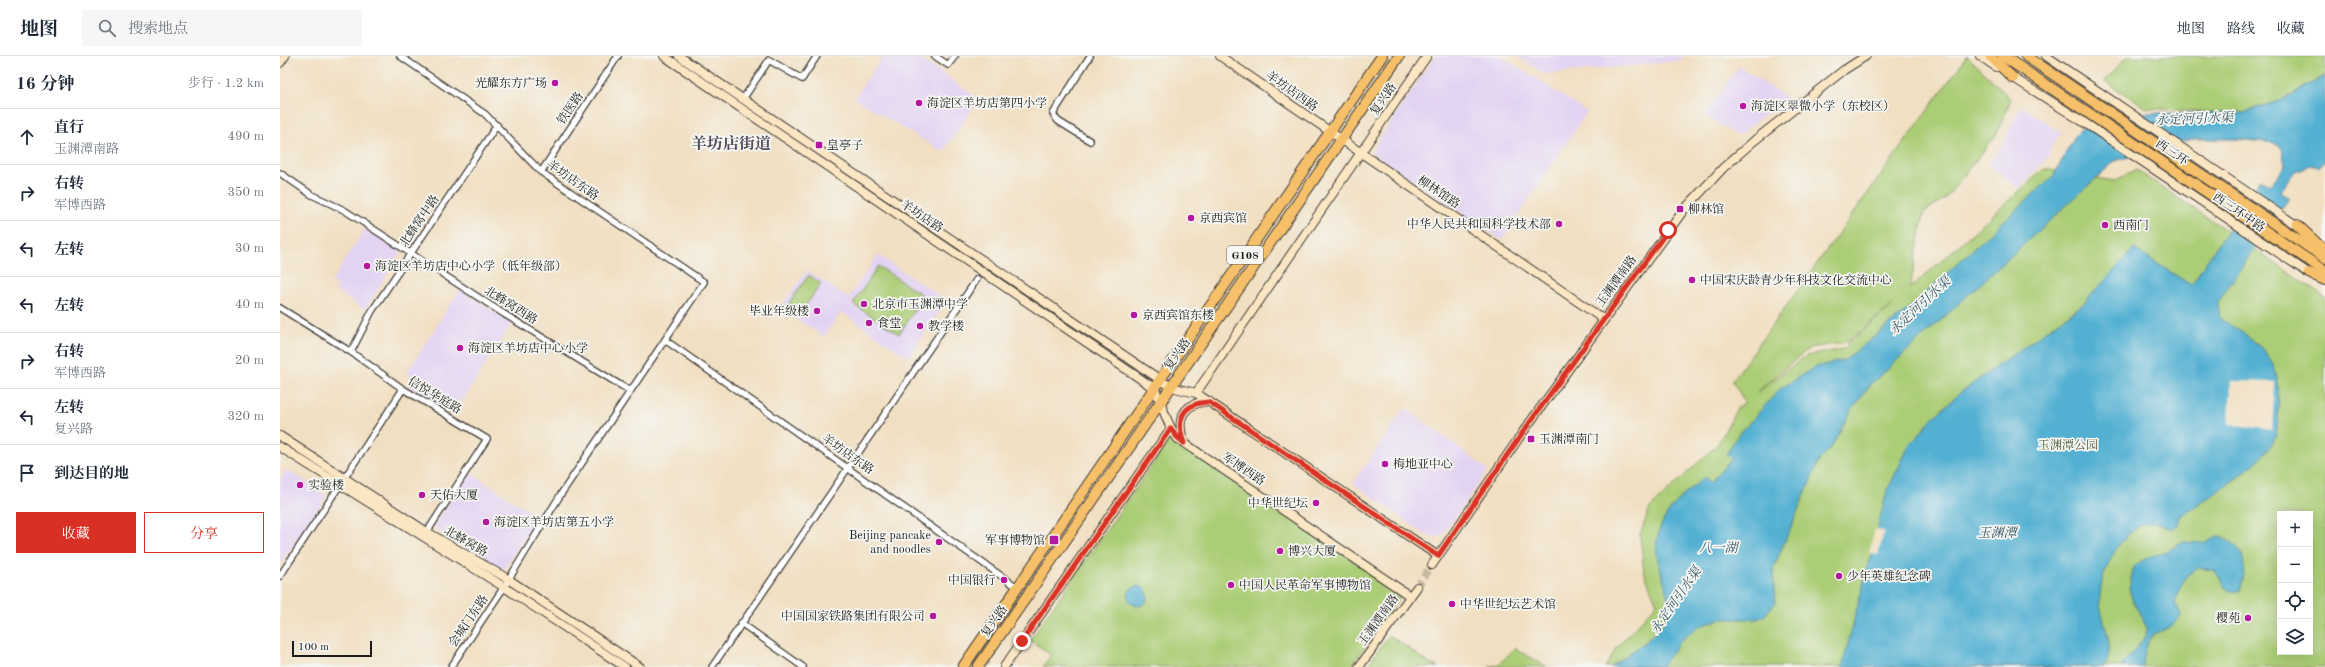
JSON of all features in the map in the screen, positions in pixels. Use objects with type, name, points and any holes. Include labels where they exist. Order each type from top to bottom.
[{"type":"highway","name":"复兴路","points":[[963,667],[1382,56]]},
{"type":"highway","name":"复兴路","points":[[978,667],[1399,56]]},
{"type":"highway","points":[[1990,56],[2013,78]]},
{"type":"highway","name":"西三环","points":[[2003,56],[2325,271]]},
{"type":"highway","name":"西三环","points":[[2026,56],[2325,258]]},
{"type":"highway","points":[[2297,226],[2325,250]]},
{"type":"highway","points":[[2309,273],[2325,280]]},
{"type":"street","points":[[280,63],[285,56]]},
{"type":"street","name":"羊坊店东路","points":[[400,56],[485,114],[541,172],[704,282]]},
{"type":"street","name":"铁医路","points":[[541,172],[618,56]]},
{"type":"street","name":"羊坊店路","points":[[664,56],[1157,384]]},
{"type":"street","name":"羊坊店路","points":[[679,56],[1157,384],[1161,400]]},
{"type":"street","points":[[743,99],[769,60],[802,78],[817,56]]},
{"type":"street","points":[[935,56],[948,65],[955,56]]},
{"type":"street","points":[[1090,56],[1053,114],[1058,121],[1090,141]]},
{"type":"street","name":"羊坊店西路","points":[[1220,56],[1341,139]]},
{"type":"street","name":"复兴路","points":[[1196,393],[1362,153],[1427,56]]},
{"type":"street","name":"玉渊潭南路","points":[[1432,564],[1603,319],[1668,230],[1724,167],[1761,135],[1844,70],[1866,56]]},
{"type":"street","points":[[1980,56],[2013,78]]},
{"type":"street","name":"西三环中路","points":[[2046,56],[2325,244]]},
{"type":"street","name":"西三环中路","points":[[2013,78],[2082,121],[2325,284]]},
{"type":"street","name":"北蜂窝中路","points":[[350,352],[372,311],[497,125]]},
{"type":"street","name":"柳林馆路","points":[[1341,139],[1603,319]]},
{"type":"street","name":"北蜂窝西路","points":[[280,173],[312,195],[344,210],[630,392]]},
{"type":"street","points":[[712,667],[847,467],[977,279]]},
{"type":"street","name":"会城门东路","points":[[451,667],[506,583],[561,494],[704,282]]},
{"type":"street","name":"信悦华庭路","points":[[280,308],[350,352],[403,389],[487,439],[427,532]]},
{"type":"street","name":"羊坊店东路","points":[[665,340],[1017,587]]},
{"type":"street","points":[[1157,384],[1196,393],[1438,556]]},
{"type":"street","points":[[280,576],[403,389]]},
{"type":"street","name":"军博西路","points":[[1161,400],[1171,428],[1176,436],[1184,443],[1410,596]]},
{"type":"street","points":[[1184,443],[1180,432],[1182,415],[1193,404],[1209,402]]},
{"type":"street","points":[[1004,667],[1171,428]]},
{"type":"street","name":"北蜂窝路","points":[[280,436],[506,583],[640,667]]},
{"type":"street","name":"北蜂窝路","points":[[280,447],[340,485],[506,583],[625,667]]},
{"type":"street","name":"玉渊潭南路","points":[[1359,667],[1417,587]]},
{"type":"street","points":[[741,623],[803,667]]},
{"type":"shaded area","name":"海淀区羊坊店第四小学","points":[[883,56],[917,56],[979,99],[943,152],[854,98]]},
{"type":"shaded area","points":[[1435,56],[1501,56],[1587,112],[1502,240],[1371,152]]},
{"type":"shaded area","points":[[1517,56],[1683,56],[1680,61],[1545,74]]},
{"type":"shaded area","name":"海淀区翠微小学（东校区）","points":[[1739,66],[1787,98],[1737,136],[1705,115]]},
{"type":"shaded area","points":[[2021,105],[2062,133],[2049,148],[2050,156],[2019,188],[1988,165],[2001,147]]},
{"type":"shaded area","name":"海淀区羊坊店中心小学（低年级部）","points":[[366,227],[402,250],[365,310],[335,290],[337,286],[331,282]]},
{"type":"shaded area","name":"北京市玉渊潭中学","points":[[878,255],[947,301],[908,357],[841,312],[824,337],[780,308],[807,270],[848,298]]},
{"type":"shaded area","name":"海淀区羊坊店中心小学","points":[[460,289],[512,323],[453,415],[407,386],[413,377],[407,372]]},
{"type":"shaded area","name":"梅地亚中心","points":[[1405,408],[1488,470],[1441,537],[1427,536],[1353,483]]},
{"type":"shaded area","points":[[287,469],[327,496],[280,565],[280,479]]},
{"type":"shaded area","name":"海淀区羊坊店第五小学","points":[[469,472],[538,517],[502,572],[433,526]]},
{"type":"green space","name":"玉渊潭公园","points":[[1967,56],[2011,99],[1996,135],[1946,198],[1924,212],[1910,289],[2044,169],[2114,181],[2137,170],[2325,297],[2325,667],[1605,667],[1618,646],[1657,604],[1644,572],[1640,535],[1650,508],[1718,444],[1737,408],[1745,402],[1732,381]],"holes":[[[1893,304],[1843,349],[1806,356],[1756,393],[1809,348],[1848,342]]]},
{"type":"green space","points":[[2127,56],[2325,56],[2325,76],[2282,100],[2244,112],[2228,113],[2146,108],[2105,81]]},
{"type":"green space","points":[[878,266],[924,296],[899,334],[853,304]]},
{"type":"green space","points":[[809,275],[821,284],[799,315],[786,307]]},
{"type":"green space","name":"中国人民革命军事博物馆","points":[[1173,435],[1402,594],[1351,667],[1043,667],[1051,655],[1030,640]]},
{"type":"green space","points":[[1389,635],[1429,663],[1439,667],[1367,667]]},
{"type":"green space","points":[[1515,648],[1547,667],[1489,667],[1499,664]]},
{"type":"water","name":"玉渊潭","points":[[2325,76],[2325,161],[2319,167],[2309,165],[2301,170],[2296,170],[2280,192],[2289,198],[2218,302],[2220,319],[2258,344],[2273,364],[2279,392],[2278,424],[2275,437],[2264,454],[2242,474],[2180,516],[2178,526],[2171,529],[2160,524],[2144,524],[2132,531],[2118,547],[2107,566],[2101,586],[2100,605],[2107,631],[2109,648],[2105,667],[1842,667],[1887,491],[1909,446],[1935,416],[1961,392],[2082,305],[2134,249],[2191,285],[2261,179],[2270,185],[2285,166],[2282,148],[2274,143],[2237,139],[2192,139],[2115,161],[1871,384],[1851,411],[1830,449],[1820,459],[1773,569],[1775,603],[1764,616],[1757,619],[1720,619],[1698,627],[1681,640],[1662,666],[1611,667],[1656,632],[1666,619],[1668,602],[1657,554],[1657,541],[1659,530],[1664,519],[1678,500],[1705,477],[1710,483],[1732,458],[1726,455],[1736,438],[1780,389],[1815,367],[1845,360],[1899,317],[2054,175],[2075,136],[2081,130],[2133,113],[2244,112],[2282,100]]},
{"type":"water","points":[[2217,536],[2235,545],[2240,550],[2243,557],[2244,564],[2242,581],[2239,591],[2229,591],[2215,571],[2198,567],[2193,570],[2183,582],[2178,592],[2175,603],[2180,615],[2178,619],[2170,627],[2156,633],[2149,639],[2143,667],[2121,667],[2146,636],[2147,628],[2132,599],[2129,588],[2134,567],[2145,558],[2167,552],[2181,542],[2203,543]]},
{"type":"water","points":[[1138,586],[1145,589],[1148,596],[1145,603],[1138,606],[1131,603],[1128,596],[1131,589]]},
{"type":"pier","points":[[2231,381],[2275,382],[2272,430],[2229,424]]},
{"type":"pier","points":[[1875,529],[1884,532],[1878,555],[1869,553]]},
{"type":"tunnel","points":[[1417,587],[1432,565]]},
{"type":"place","name":"光耀东方广场","points":[[555,83]]},
{"type":"place","name":"海淀区羊坊店第四小学","points":[[919,103]]},
{"type":"place","name":"海淀区翠微小学（东校区）","points":[[1743,106]]},
{"type":"place","name":"皇亭子","points":[[819,145]]},
{"type":"place","name":"柳林馆","points":[[1680,209]]},
{"type":"place","name":"京西宾馆","points":[[1191,218]]},
{"type":"place","name":"中华人民共和国科学技术部","points":[[1559,224]]},
{"type":"place","name":"西南门","points":[[2105,225]]},
{"type":"place","name":"海淀区羊坊店中心小学（低年级部）","points":[[367,266]]},
{"type":"place","name":"中国宋庆龄青少年科技文化交流中心","points":[[1692,280]]},
{"type":"place","name":"北京市玉渊潭中学","points":[[864,304]]},
{"type":"place","name":"毕业年级楼","points":[[817,311]]},
{"type":"place","name":"京西宾馆东楼","points":[[1134,315]]},
{"type":"place","name":"食堂","points":[[869,323]]},
{"type":"place","name":"教学楼","points":[[920,326]]},
{"type":"place","name":"海淀区羊坊店中心小学","points":[[460,348]]},
{"type":"place","name":"玉渊潭南门","points":[[1531,439]]},
{"type":"place","name":"梅地亚中心","points":[[1385,464]]},
{"type":"place","name":"实验楼","points":[[300,485]]},
{"type":"place","name":"天佑大厦","points":[[422,495]]},
{"type":"place","name":"中华世纪坛","points":[[1316,503]]},
{"type":"place","name":"海淀区羊坊店第五小学","points":[[486,522]]},
{"type":"place","name":"军事博物馆","points":[[1054,540]]},
{"type":"place","name":"Beijing pancake and noodles","points":[[939,542]]},
{"type":"place","name":"博兴大厦","points":[[1280,551]]},
{"type":"place","name":"少年英雄纪念碑","points":[[1839,576]]},
{"type":"place","name":"中国银行","points":[[1004,580]]},
{"type":"place","name":"中国人民革命军事博物馆","points":[[1231,585]]},
{"type":"place","name":"中华世纪坛艺术馆","points":[[1452,604]]},
{"type":"place","name":"中国国家铁路集团有限公司","points":[[933,616]]},
{"type":"place","name":"樱苑","points":[[2248,618]]},
{"type":"district","name":"羊坊店街道","points":[[731,143]]},
{"type":"route","points":[[1022,641],[1171,428],[1178,439],[1184,443],[1180,432],[1182,415],[1193,404],[1201,402],[1209,402],[1438,556],[1523,432],[1668,230]]},
{"type":"water label","name":"永定河引水渠","points":[[2194,118]]},
{"type":"water label","name":"永定河引水渠","points":[[1919,305]]},
{"type":"water label","name":"八一湖","points":[[1718,547]]},
{"type":"water label","name":"永定河引水渠","points":[[1675,600]]}]
